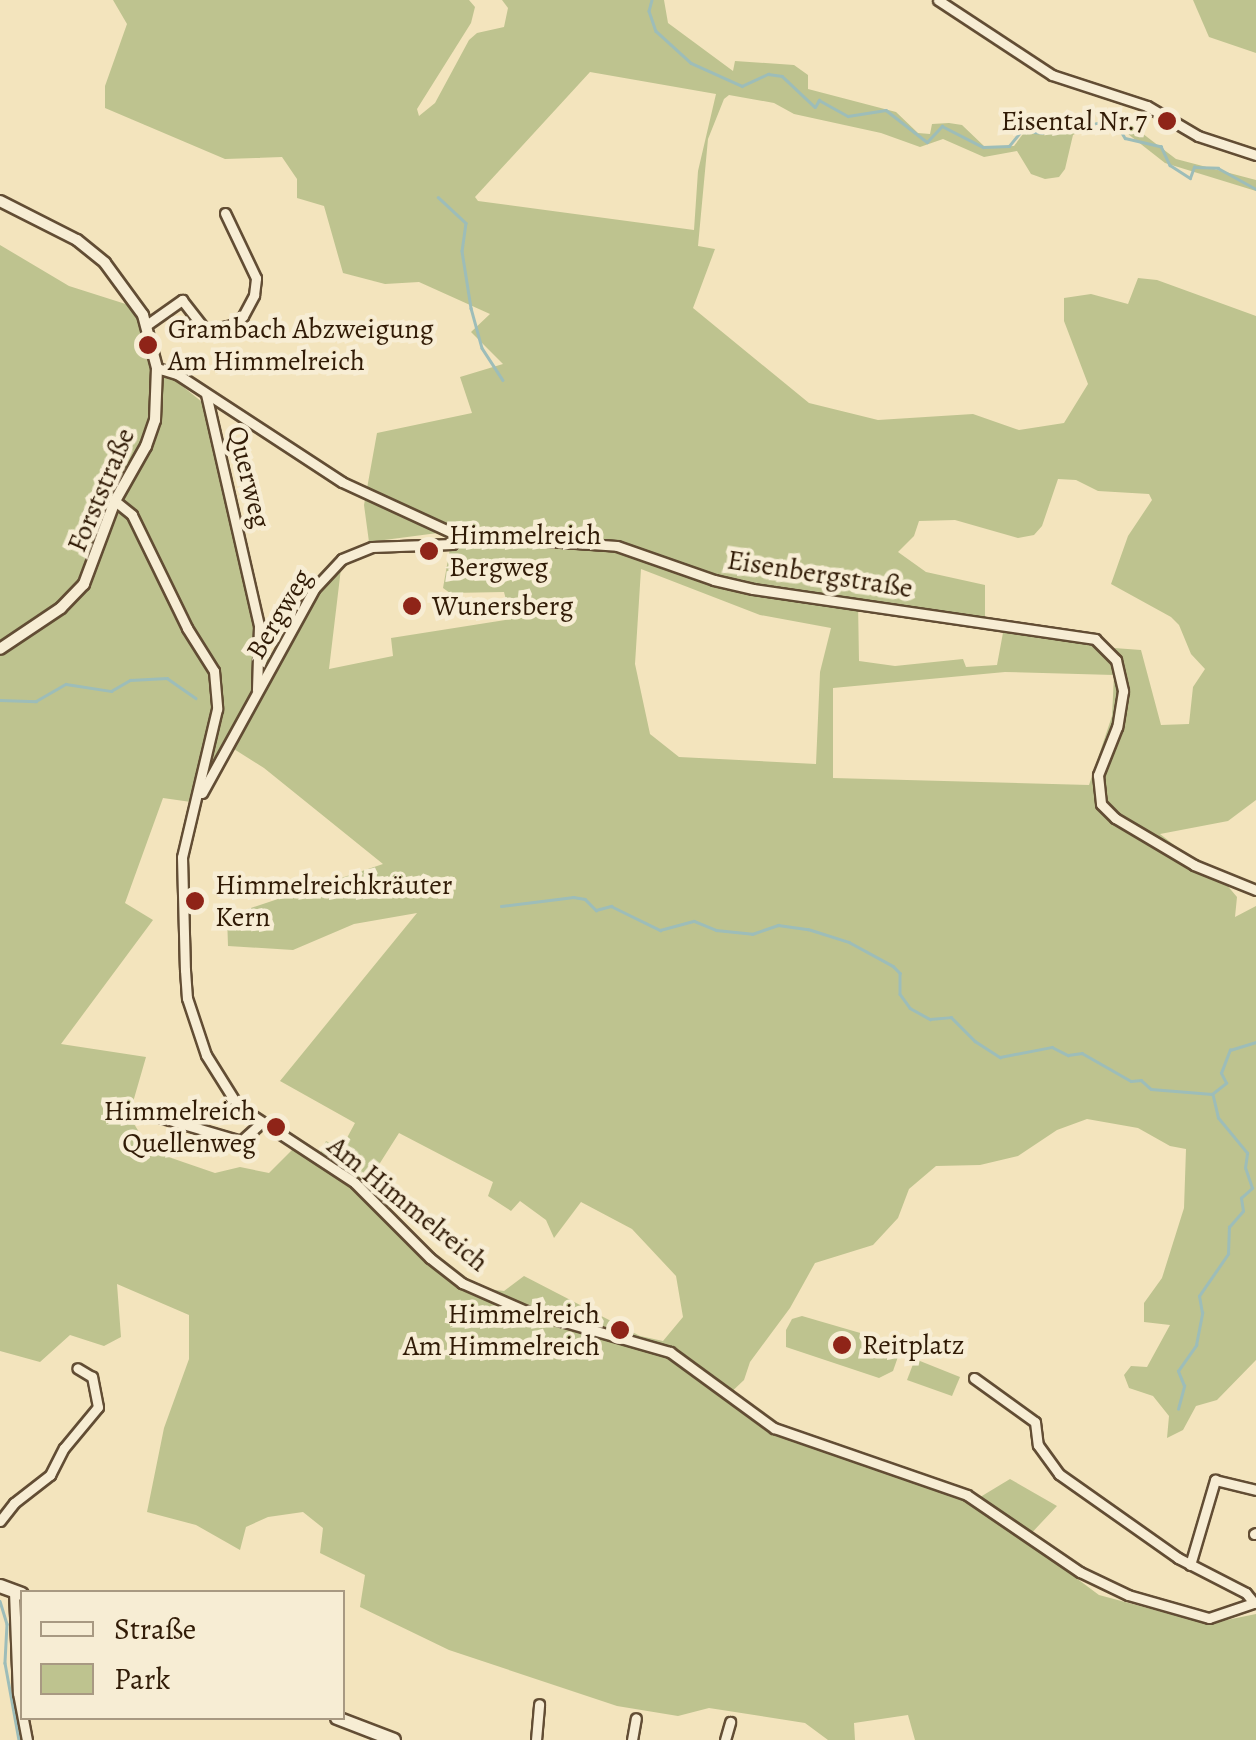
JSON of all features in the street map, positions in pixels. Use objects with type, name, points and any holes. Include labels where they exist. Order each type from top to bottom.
[{"type":"main road","points":[[0,1586],[18,1593]]},
{"type":"main road","points":[[342,1720],[394,1740]]},
{"type":"street","points":[[938,0],[1052,75],[1147,106],[1198,136],[1256,155]]},
{"type":"street","name":"Forststraße","points":[[0,201],[95,253],[114,273],[148,324],[157,368],[155,420],[146,446],[114,501],[84,584],[61,608],[0,649]]},
{"type":"street","points":[[148,324],[182,300],[206,331],[232,325],[243,316],[254,295],[256,278],[226,213]]},
{"type":"street","name":"Eisenbergstraße","points":[[157,368],[177,374],[342,482],[456,535],[617,546],[752,588],[1090,637],[1112,653],[1122,688],[1117,727],[1098,775],[1097,797],[1115,818],[1210,874],[1256,890]]},
{"type":"street","name":"Querweg","points":[[206,394],[259,626],[257,690]]},
{"type":"street","name":"Am Himmelreich","points":[[114,501],[132,515],[186,628],[214,671],[218,710],[182,858],[187,998],[206,1055],[227,1094],[260,1124],[354,1183],[430,1258],[462,1283],[526,1312],[670,1352],[774,1428],[966,1494],[1080,1572],[1128,1595],[1209,1618],[1255,1603],[1246,1593],[1190,1565],[1059,1474],[1038,1446],[1035,1422],[974,1378]]},
{"type":"street","name":"Bergweg","points":[[198,800],[314,589],[342,559],[372,547],[452,544],[456,535]]},
{"type":"street","points":[[149,1114],[240,1141],[260,1124]]},
{"type":"street","points":[[0,1521],[14,1502],[50,1476],[64,1448],[98,1407],[92,1376],[77,1368]]},
{"type":"street","points":[[1190,1565],[1215,1480],[1256,1490]]},
{"type":"street","points":[[18,1593],[20,1702]]},
{"type":"street","points":[[536,1740],[539,1704]]},
{"type":"street","points":[[632,1740],[636,1718]]},
{"type":"street","points":[[725,1740],[730,1722]]},
{"type":"green space","points":[[113,0],[469,0],[475,7],[471,23],[417,109],[419,116],[435,103],[469,40],[477,33],[504,27],[508,8],[502,0],[664,0],[668,23],[733,71],[735,61],[794,65],[808,75],[808,89],[896,112],[918,133],[930,134],[932,124],[949,123],[962,125],[985,147],[1014,146],[1026,130],[1044,124],[1095,123],[1073,135],[1065,169],[1059,177],[1045,179],[1031,174],[1017,151],[984,157],[943,139],[920,147],[881,133],[794,114],[774,103],[729,95],[724,99],[708,139],[698,246],[715,249],[693,308],[809,403],[878,420],[973,414],[1019,430],[1064,423],[1088,384],[1064,321],[1064,298],[1091,294],[1128,304],[1138,278],[1157,280],[1256,316],[1256,800],[1228,821],[1160,834],[1196,862],[1227,876],[1226,884],[1237,897],[1235,917],[1256,906],[1256,1360],[1217,1400],[1196,1406],[1183,1430],[1167,1438],[1169,1416],[1153,1396],[1129,1388],[1124,1375],[1131,1366],[1147,1367],[1170,1325],[1144,1322],[1144,1303],[1162,1278],[1184,1208],[1186,1149],[1170,1146],[1138,1128],[1087,1119],[1057,1130],[1018,1156],[980,1165],[936,1166],[909,1189],[898,1218],[873,1245],[815,1263],[790,1308],[750,1362],[744,1380],[724,1399],[766,1431],[972,1502],[1010,1479],[1057,1506],[1025,1540],[1099,1595],[1207,1624],[1256,1614],[1256,1740],[915,1740],[908,1715],[854,1723],[855,1740],[828,1740],[805,1723],[709,1708],[678,1716],[617,1706],[449,1650],[360,1607],[365,1575],[320,1553],[323,1528],[303,1512],[268,1517],[246,1527],[240,1550],[196,1525],[147,1512],[164,1428],[189,1359],[189,1315],[117,1284],[121,1337],[104,1346],[70,1335],[40,1362],[0,1351],[0,245],[69,286],[135,307],[160,368],[202,402],[251,597],[256,649],[263,657],[272,660],[292,616],[342,560],[329,669],[393,656],[391,638],[511,619],[504,592],[450,593],[443,588],[453,531],[369,542],[364,505],[377,433],[472,413],[460,377],[503,364],[471,332],[490,314],[419,282],[385,284],[343,273],[324,206],[297,198],[297,179],[282,157],[225,159],[105,108],[105,86],[127,24]],"holes":[[[590,72],[716,94],[698,171],[694,230],[478,201],[475,197]],[[1058,479],[1076,480],[1098,491],[1149,494],[1152,500],[1128,536],[1111,584],[1171,617],[1179,625],[1191,654],[1205,669],[1193,687],[1189,724],[1161,725],[1141,650],[1114,648],[1083,633],[1005,622],[997,665],[966,667],[963,659],[895,666],[859,661],[858,602],[985,619],[985,585],[926,572],[898,552],[914,536],[919,521],[955,520],[1018,538],[1034,535],[1042,526]],[[641,569],[760,615],[831,628],[820,672],[816,764],[679,757],[650,734],[635,664]],[[1005,672],[1114,675],[1112,716],[1089,785],[833,778],[833,688]],[[226,744],[264,768],[383,864],[227,916],[228,946],[293,950],[354,924],[417,913],[280,1081],[355,1123],[341,1149],[326,1141],[320,1153],[300,1142],[269,1173],[240,1167],[215,1173],[151,1151],[129,1116],[146,1057],[61,1044],[153,920],[125,903],[163,798],[191,802]],[[399,1133],[493,1182],[488,1196],[511,1211],[520,1201],[546,1220],[554,1238],[581,1202],[632,1229],[676,1276],[683,1317],[663,1341],[640,1336],[524,1276],[504,1291],[480,1288],[470,1294],[420,1256],[361,1193]]]},
{"type":"green space","points":[[1193,0],[1256,0],[1256,53],[1209,37]]},
{"type":"green space","points":[[1130,124],[1176,159],[1256,180],[1256,191],[1165,163],[1128,134]]},
{"type":"green space","name":"Reitplatz","points":[[802,1316],[898,1344],[900,1351],[893,1371],[879,1378],[786,1347],[786,1330],[792,1319]]},
{"type":"green space","name":"Reitplatz","points":[[915,1359],[960,1377],[952,1396],[907,1380]]},
{"type":"waterway","points":[[652,0],[649,11],[656,31],[691,63],[742,86],[768,74],[782,76],[815,107],[819,100],[848,116],[886,110],[927,142],[942,126],[983,147],[1009,146],[1021,131],[1042,133],[1049,121],[1057,121],[1071,131],[1076,123],[1089,125],[1114,119],[1125,138],[1161,146],[1170,165],[1190,178],[1194,167],[1218,168],[1256,189]]},
{"type":"waterway","points":[[438,197],[466,223],[462,251],[471,308],[482,348],[503,380]]},
{"type":"waterway","points":[[0,700],[36,701],[66,684],[111,691],[130,680],[167,678],[196,698]]},
{"type":"waterway","points":[[501,906],[573,897],[585,899],[596,910],[611,906],[660,930],[694,921],[716,930],[752,934],[778,925],[808,929],[849,942],[893,966],[900,973],[900,994],[910,1008],[930,1019],[951,1017],[975,1041],[1000,1057],[1052,1047],[1068,1055],[1082,1053],[1131,1081],[1141,1080],[1151,1089],[1212,1094],[1226,1083],[1221,1073],[1230,1050],[1256,1042]]},
{"type":"waterway","points":[[1178,1409],[1184,1386],[1178,1371],[1196,1345],[1202,1313],[1199,1296],[1228,1254],[1229,1227],[1243,1211],[1241,1198],[1252,1188],[1245,1168],[1247,1153],[1218,1118],[1213,1096]]},
{"type":"waterway","points":[[0,1601],[7,1624],[5,1663],[19,1740]]},
{"type":"place","name":"Eisental Nr.7","points":[[1167,121]]},
{"type":"place","name":"Grambach Abzweigung Am Himmelreich","points":[[148,345]]},
{"type":"place","name":"Himmelreich Bergweg","points":[[429,551]]},
{"type":"place","name":"Wunersberg","points":[[412,606]]},
{"type":"place","name":"Himmelreichkräuter Kern","points":[[195,901]]},
{"type":"place","name":"Himmelreich Quellenweg","points":[[276,1127]]},
{"type":"place","name":"Himmelreich Am Himmelreich","points":[[620,1330]]},
{"type":"place","name":"Reitplatz","points":[[842,1345]]}]
